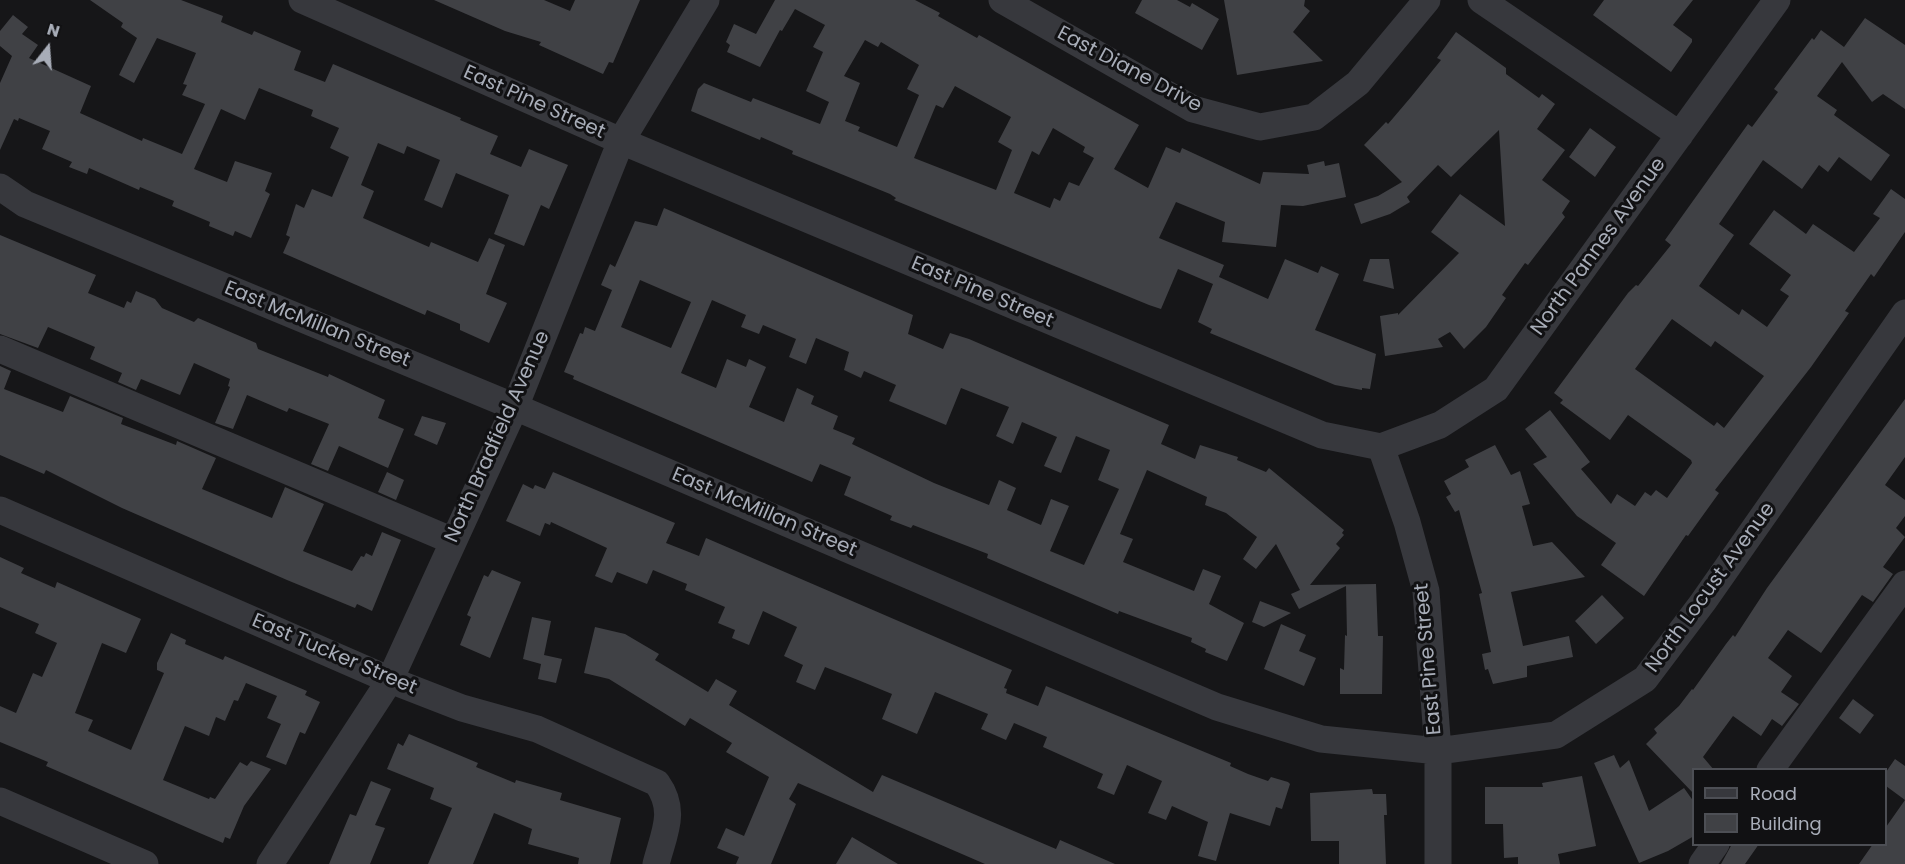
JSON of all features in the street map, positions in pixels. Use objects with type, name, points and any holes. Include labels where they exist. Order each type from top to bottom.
[{"type":"street","name":"East Pine Street","points":[[302,0],[621,141],[1322,435],[1381,447],[1407,522],[1426,591],[1438,751]]},
{"type":"street","name":"North Bradfield Avenue","points":[[270,864],[390,680],[515,407],[621,141],[706,0]]},
{"type":"street","name":"East Diane Drive","points":[[1002,0],[1193,109],[1260,127],[1314,117],[1358,82],[1427,0]]},
{"type":"street","points":[[1481,0],[1680,135]]},
{"type":"street","name":"North Pannes Avenue","points":[[1381,447],[1440,425],[1496,389],[1777,0]]},
{"type":"street","name":"East McMillan Street","points":[[0,187],[25,204],[515,407],[1217,707],[1321,739],[1438,751]]},
{"type":"street","name":"North Locust Avenue","points":[[1438,751],[1556,735],[1645,679],[1703,602],[1905,313]]},
{"type":"street","points":[[0,349],[453,541]]},
{"type":"street","name":"East Tucker Street","points":[[0,510],[390,680],[462,708],[537,729],[657,783],[667,796],[669,811],[656,864]]},
{"type":"street","points":[[1771,768],[1905,584]]},
{"type":"street","points":[[1438,751],[1438,864]]},
{"type":"street","points":[[0,801],[145,864]]},
{"type":"street","points":[[1702,864],[1715,846]]},
{"type":"building","points":[[90,0],[181,0],[223,16],[221,22],[252,35],[254,31],[301,51],[294,70],[325,82],[333,64],[498,136],[490,154],[521,167],[529,149],[568,165],[549,209],[541,205],[524,246],[494,234],[509,195],[456,173],[442,208],[424,200],[440,160],[407,146],[404,154],[378,143],[361,185],[374,191],[363,218],[429,247],[431,242],[478,262],[489,238],[505,245],[486,294],[507,303],[489,343],[460,330],[460,324],[427,310],[425,315],[283,253],[290,237],[286,235],[296,204],[304,208],[312,189],[332,197],[349,157],[330,148],[339,128],[311,116],[313,110],[259,88],[245,120],[221,109],[194,169],[227,182],[235,161],[272,173],[265,191],[270,194],[251,238],[235,231],[233,236],[209,226],[210,222],[172,206],[174,201],[140,187],[139,190],[89,168],[87,174],[69,167],[72,162],[42,149],[50,131],[19,118],[18,121],[14,119],[0,150],[0,83],[12,56],[0,46],[0,31],[13,15],[28,27],[22,34],[38,45],[29,58],[91,86],[80,113],[142,141],[143,138],[182,154],[205,104],[182,95],[187,85],[183,84],[196,53],[157,38],[134,83],[119,75],[137,38],[121,27],[123,23]]},
{"type":"building","points":[[434,0],[544,0],[570,11],[575,0],[640,0],[613,63],[609,62],[603,74],[539,45],[541,42],[505,31]]},
{"type":"building","points":[[775,0],[915,0],[940,13],[938,16],[977,38],[979,35],[1139,125],[1114,169],[1148,188],[1166,147],[1180,153],[1182,148],[1260,184],[1263,172],[1309,174],[1307,165],[1324,161],[1325,166],[1339,163],[1346,197],[1303,206],[1281,205],[1276,247],[1222,242],[1225,222],[1176,202],[1159,238],[1224,265],[1219,277],[1268,299],[1285,259],[1318,273],[1321,266],[1339,274],[1315,330],[1376,354],[1370,389],[1362,388],[1362,390],[1335,385],[1210,333],[1212,329],[1198,322],[1213,284],[1178,269],[1161,309],[894,200],[896,198],[890,194],[792,154],[793,151],[761,137],[760,140],[691,111],[698,89],[704,83],[751,102],[753,98],[820,124],[829,102],[806,91],[823,52],[813,47],[825,25],[795,9],[782,31],[780,30],[760,67],[727,52],[730,45],[726,42],[734,24],[756,34]],"holes":[[[865,40],[878,47],[881,42],[919,65],[907,89],[919,95],[897,147],[858,131],[860,127],[845,121],[860,83],[844,76]],[[955,86],[1011,117],[998,142],[1012,150],[996,190],[914,158],[936,105],[943,108]],[[1053,128],[1085,147],[1083,152],[1094,158],[1079,186],[1069,182],[1060,201],[1054,198],[1050,208],[1014,193],[1032,151],[1039,155]]]},
{"type":"building","points":[[1142,0],[1177,0],[1190,7],[1192,3],[1219,19],[1202,50],[1135,13]]},
{"type":"building","points":[[1224,0],[1305,0],[1304,6],[1310,11],[1293,32],[1323,61],[1237,75]]},
{"type":"building","points":[[1604,0],[1693,0],[1673,25],[1692,39],[1692,42],[1671,72],[1593,15]]},
{"type":"building","points":[[1865,18],[1905,45],[1905,109],[1883,94],[1872,102],[1842,62],[1817,96],[1837,110],[1834,115],[1890,155],[1871,181],[1839,157],[1828,172],[1819,165],[1802,189],[1763,160],[1719,224],[1734,235],[1699,286],[1739,315],[1742,309],[1767,327],[1789,296],[1780,290],[1791,275],[1749,244],[1774,210],[1806,234],[1813,224],[1854,252],[1880,218],[1873,214],[1891,189],[1905,199],[1905,232],[1874,277],[1871,274],[1845,311],[1849,313],[1811,367],[1715,490],[1719,493],[1688,536],[1686,535],[1644,596],[1601,565],[1616,543],[1577,516],[1533,464],[1547,457],[1525,429],[1550,410],[1590,462],[1581,469],[1611,504],[1617,494],[1635,506],[1645,492],[1651,496],[1656,490],[1667,498],[1692,463],[1691,460],[1628,415],[1610,440],[1560,403],[1563,400],[1554,393],[1628,293],[1636,285],[1638,286],[1671,245],[1665,240],[1748,124],[1752,127],[1778,92],[1774,89],[1812,38],[1814,40],[1821,30],[1844,47]],"holes":[[[1672,319],[1711,347],[1715,341],[1764,376],[1724,428],[1717,422],[1714,426],[1635,369]]]},
{"type":"building","points":[[1456,32],[1506,68],[1506,74],[1539,98],[1542,94],[1555,104],[1537,129],[1565,150],[1542,180],[1570,201],[1562,213],[1565,217],[1528,265],[1525,263],[1502,295],[1506,298],[1486,327],[1464,349],[1450,332],[1438,339],[1443,347],[1385,356],[1380,316],[1398,313],[1398,315],[1459,253],[1431,232],[1460,194],[1505,226],[1499,130],[1451,177],[1438,165],[1407,197],[1410,202],[1390,214],[1361,224],[1354,204],[1378,196],[1402,182],[1364,145],[1386,122],[1388,124],[1411,97],[1441,60],[1437,58]]},
{"type":"building","points":[[1590,128],[1616,147],[1595,177],[1569,157]]},
{"type":"building","points":[[664,208],[913,315],[908,334],[943,349],[950,333],[969,339],[1169,425],[1161,444],[1195,459],[1200,445],[1238,457],[1237,460],[1266,472],[1269,468],[1344,530],[1342,533],[1344,535],[1336,544],[1340,548],[1310,585],[1376,584],[1378,636],[1383,636],[1382,694],[1340,694],[1340,668],[1344,670],[1345,635],[1347,636],[1346,586],[1299,609],[1291,594],[1300,590],[1276,544],[1256,569],[1243,559],[1257,537],[1226,513],[1205,505],[1207,497],[1147,470],[1120,534],[1133,539],[1123,562],[1194,591],[1203,569],[1221,576],[1209,604],[1244,623],[1227,661],[1205,652],[1206,649],[1191,642],[1192,638],[1119,611],[1118,614],[987,558],[988,554],[913,525],[911,528],[890,520],[892,516],[844,495],[851,477],[820,464],[812,482],[573,379],[574,376],[564,372],[580,333],[583,334],[585,327],[595,331],[612,290],[601,285],[610,264],[615,267],[635,221],[657,226]],"holes":[[[640,280],[691,302],[671,348],[621,327]],[[712,300],[746,315],[741,327],[759,334],[763,325],[796,339],[789,357],[806,364],[816,338],[849,352],[844,370],[861,378],[864,371],[896,385],[889,401],[946,425],[961,388],[1009,407],[996,436],[1013,444],[1022,422],[1057,437],[1044,466],[1061,473],[1076,436],[1110,450],[1098,480],[1119,489],[1084,565],[1050,551],[1069,506],[1051,499],[1041,525],[1007,510],[1016,488],[999,480],[989,505],[934,483],[852,444],[855,438],[833,429],[838,416],[811,404],[814,396],[797,388],[784,422],[749,407],[766,367],[749,359],[746,367],[727,359],[716,388],[681,373]]]},
{"type":"building","points":[[0,235],[96,275],[88,293],[124,308],[127,301],[131,303],[136,291],[155,299],[162,308],[194,322],[198,318],[256,343],[258,349],[328,377],[329,374],[385,400],[378,418],[404,429],[388,468],[339,446],[328,471],[311,464],[329,424],[289,408],[287,412],[247,395],[233,429],[215,423],[230,387],[228,386],[230,379],[194,363],[180,395],[141,379],[136,390],[118,382],[122,373],[90,359],[95,347],[48,327],[38,348],[0,334]]},
{"type":"building","points":[[1370,259],[1389,259],[1394,289],[1363,281]]},
{"type":"building","points":[[0,366],[11,371],[4,389],[63,412],[70,396],[123,418],[121,424],[176,445],[177,441],[216,458],[202,489],[272,518],[285,487],[324,504],[303,551],[352,571],[361,556],[364,557],[366,553],[372,556],[382,532],[401,540],[372,611],[357,604],[355,608],[287,580],[122,508],[46,470],[44,474],[0,455]]},
{"type":"building","points":[[1905,399],[1905,457],[1885,485],[1905,500],[1905,516],[1896,528],[1905,537],[1883,567],[1893,574],[1873,602],[1862,595],[1821,653],[1788,630],[1768,658],[1792,676],[1781,692],[1799,704],[1782,726],[1772,719],[1761,736],[1733,716],[1703,757],[1712,768],[1692,768],[1692,792],[1646,744],[1657,733],[1654,729],[1679,706],[1733,635],[1735,637],[1767,588]]},
{"type":"building","points":[[422,416],[446,423],[437,445],[414,435]]},
{"type":"building","points":[[1495,445],[1511,475],[1520,471],[1530,504],[1522,506],[1533,546],[1552,542],[1585,577],[1511,592],[1523,646],[1569,636],[1573,657],[1527,666],[1527,677],[1493,684],[1488,669],[1485,670],[1482,654],[1491,652],[1479,594],[1482,593],[1459,510],[1455,512],[1446,497],[1451,494],[1444,481],[1469,467],[1465,460]]},
{"type":"building","points":[[387,472],[404,480],[396,500],[378,492]]},
{"type":"building","points":[[553,472],[675,523],[666,543],[699,556],[706,538],[1012,670],[1004,688],[1007,689],[1006,693],[1038,706],[1046,686],[1231,763],[1230,766],[1248,774],[1268,781],[1271,777],[1288,782],[1290,784],[1282,809],[1276,807],[1270,826],[1230,813],[1216,861],[1198,856],[1208,822],[1172,806],[1166,820],[1148,813],[1162,781],[1127,765],[1114,795],[1097,788],[1103,774],[1043,747],[1047,737],[1014,723],[1006,740],[981,729],[988,714],[935,692],[917,734],[882,719],[892,694],[825,667],[815,690],[796,682],[803,665],[784,656],[797,627],[763,611],[749,645],[732,638],[735,630],[718,623],[725,607],[685,590],[687,584],[653,570],[647,584],[617,572],[612,583],[595,576],[607,548],[551,522],[550,525],[545,523],[540,536],[506,521],[523,484],[533,489],[535,485],[545,489]]},
{"type":"building","points":[[0,557],[24,568],[21,573],[55,588],[57,582],[141,619],[126,653],[102,643],[75,713],[93,720],[88,731],[131,750],[164,673],[157,670],[157,663],[171,633],[186,640],[185,644],[223,660],[225,656],[307,691],[305,695],[320,702],[305,734],[300,732],[286,765],[266,757],[281,724],[267,718],[277,696],[246,683],[238,701],[234,700],[225,721],[216,717],[209,736],[185,726],[163,780],[209,799],[210,797],[215,799],[240,762],[247,766],[251,761],[271,769],[244,806],[230,839],[225,837],[223,843],[46,766],[48,762],[0,742],[0,706],[16,713],[33,673],[42,677],[57,643],[35,633],[39,624],[0,607]]},
{"type":"building","points":[[492,570],[521,582],[490,658],[460,645],[471,617],[467,615],[484,575],[488,577]]},
{"type":"building","points":[[1602,595],[1624,618],[1596,644],[1575,621]]},
{"type":"building","points":[[1260,601],[1291,613],[1264,627],[1252,622]]},
{"type":"building","points":[[532,617],[551,621],[544,655],[562,659],[556,683],[538,679],[541,664],[523,659]]},
{"type":"building","points":[[1281,624],[1306,635],[1299,651],[1316,658],[1304,686],[1264,669]]},
{"type":"building","points":[[595,627],[625,634],[659,654],[655,660],[708,692],[716,679],[737,691],[729,705],[873,792],[882,775],[1056,849],[1060,840],[1115,864],[985,864],[798,783],[789,799],[796,804],[771,864],[736,864],[739,857],[717,848],[726,828],[744,836],[769,777],[726,752],[732,743],[690,718],[685,726],[609,679],[584,673]]},
{"type":"building","points":[[1853,699],[1874,715],[1860,734],[1839,718]]},
{"type":"building","points":[[409,734],[478,763],[476,767],[515,783],[516,780],[562,793],[560,800],[621,818],[610,864],[578,864],[579,858],[528,844],[532,829],[494,813],[473,864],[428,864],[452,808],[430,799],[434,788],[387,769],[398,743],[403,746]]},
{"type":"building","points":[[1614,755],[1620,768],[1629,760],[1649,811],[1684,788],[1692,799],[1692,837],[1668,851],[1639,863],[1594,763]]},
{"type":"building","points":[[1895,759],[1905,766],[1905,800],[1887,787],[1887,771]]},
{"type":"building","points":[[1582,776],[1596,846],[1558,854],[1560,864],[1518,864],[1518,857],[1504,858],[1503,824],[1485,824],[1485,787],[1543,787],[1542,783]]},
{"type":"building","points":[[371,781],[391,789],[375,825],[385,828],[370,864],[329,864],[350,814],[356,816]]},
{"type":"building","points":[[1372,789],[1373,794],[1386,794],[1387,815],[1384,815],[1386,864],[1339,864],[1339,841],[1311,841],[1310,793]]},
{"type":"building","points":[[1905,800],[1905,864],[1859,864],[1872,846],[1887,846],[1887,826]]},
{"type":"building","points":[[852,837],[898,864],[836,864]]},
{"type":"building","points":[[1731,846],[1758,846],[1745,864],[1721,864]]}]
